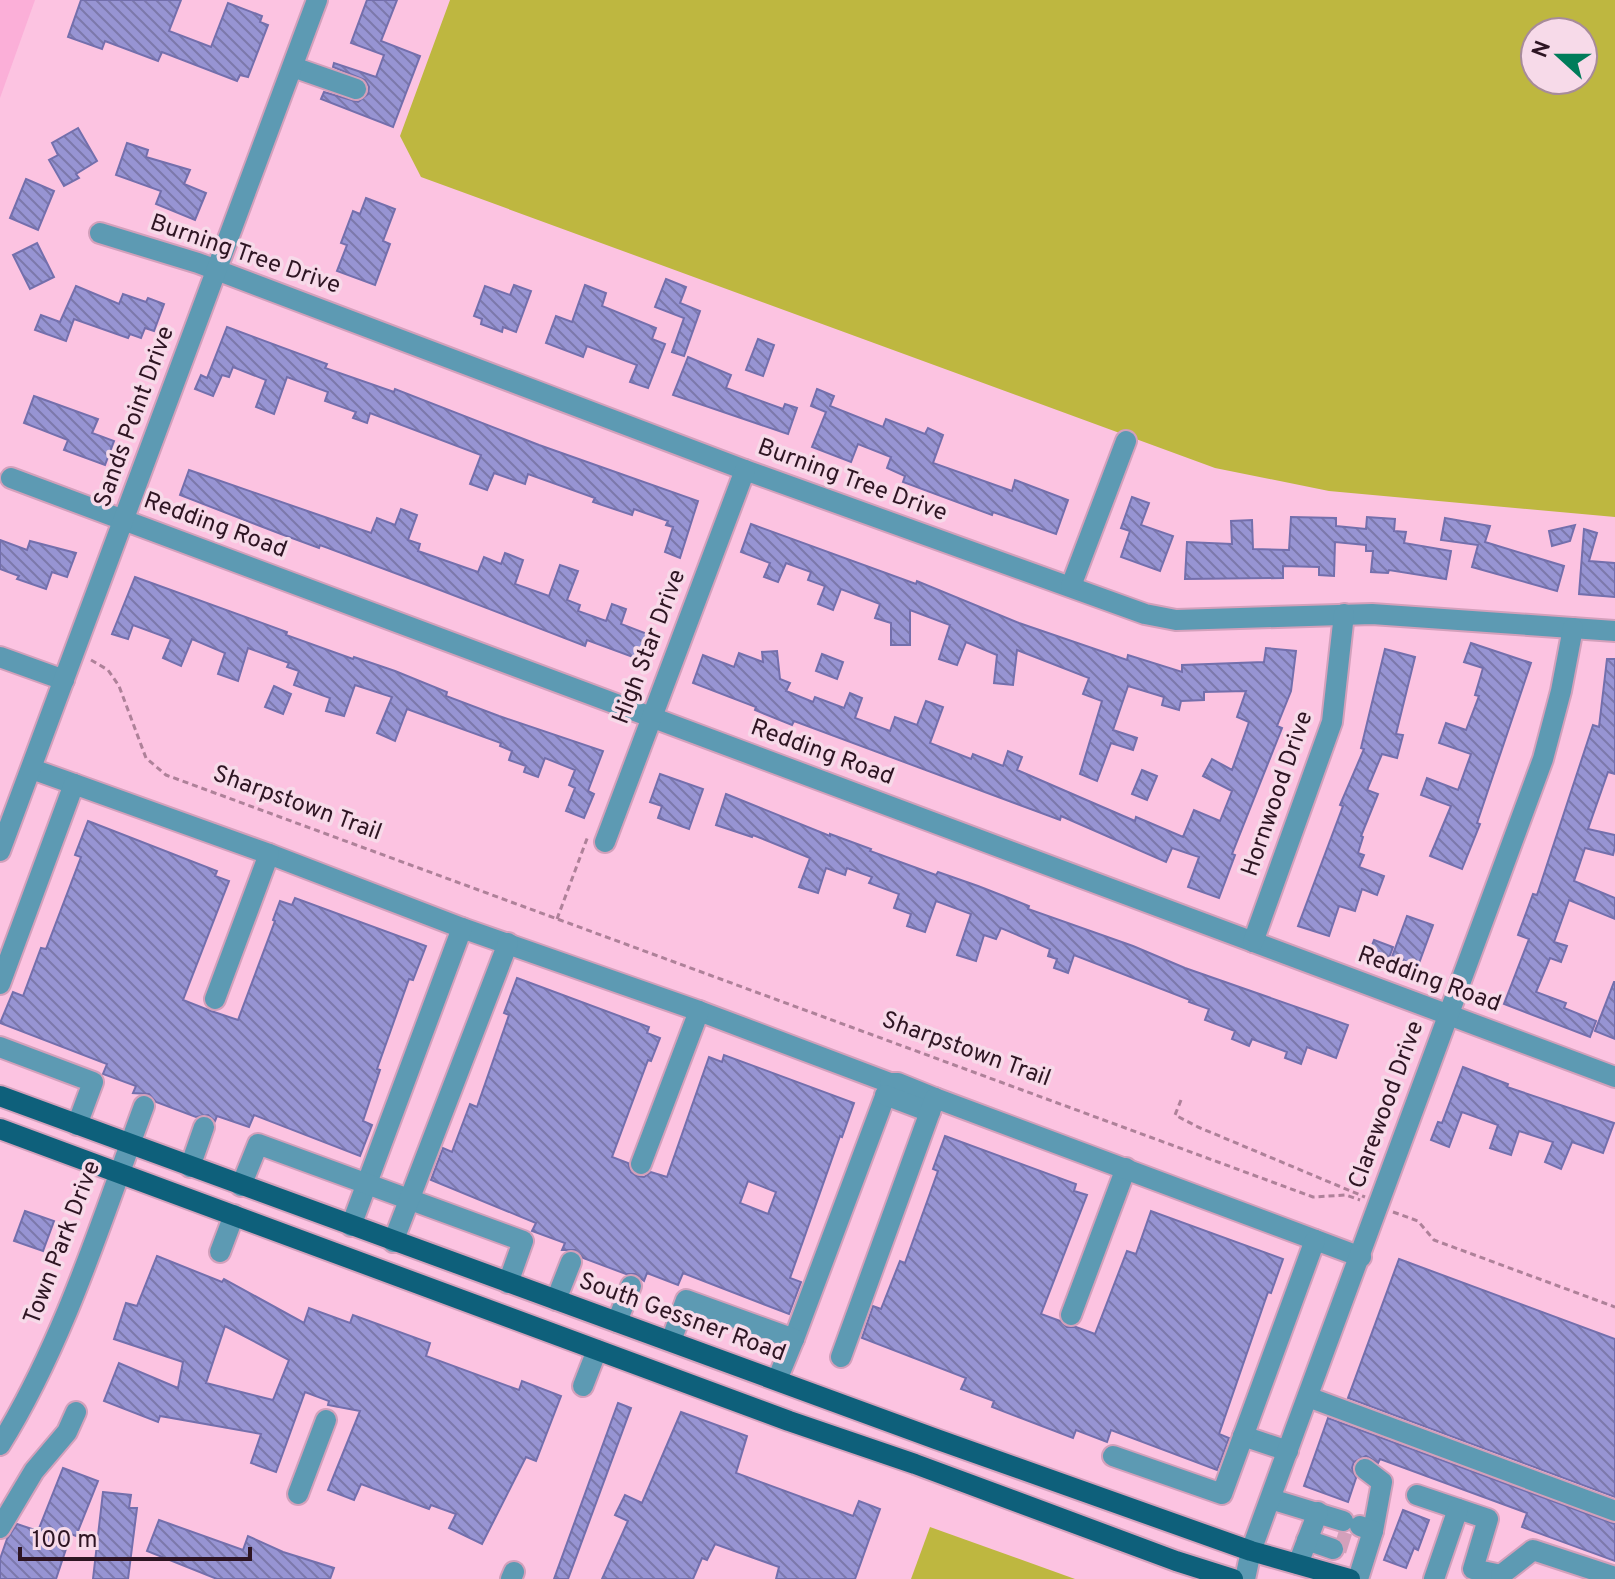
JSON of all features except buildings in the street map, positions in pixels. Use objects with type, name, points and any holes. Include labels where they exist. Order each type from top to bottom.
[{"type":"main road","name":"South Gessner Road","points":[[0,1096],[1029,1472],[1251,1551],[1350,1579]]},
{"type":"main road","points":[[0,1129],[824,1433],[1233,1579]]},
{"type":"main road","points":[[438,1290],[448,1262]]},
{"type":"main road","points":[[633,1363],[646,1333]]},
{"type":"main road","points":[[824,1433],[836,1401]]},
{"type":"main road","points":[[1017,1503],[1029,1472]]},
{"type":"street","name":"Sands Point Drive","points":[[0,851],[317,0]]},
{"type":"street","points":[[293,67],[356,89]]},
{"type":"street","name":"Burning Tree Drive","points":[[100,233],[217,270],[745,470],[1145,614],[1176,620],[1344,614],[1615,631]]},
{"type":"street","points":[[1071,586],[1126,441]]},
{"type":"street","name":"High Star Drive","points":[[596,839],[652,717],[745,470]]},
{"type":"street","name":"Redding Road","points":[[11,478],[1615,1077]]},
{"type":"street","name":"Hornwood Drive","points":[[1253,942],[1326,746],[1337,697],[1344,614]]},
{"type":"street","name":"Clarewood Drive","points":[[1245,1579],[1251,1551],[1543,759],[1573,628]]},
{"type":"street","points":[[0,657],[64,680]]},
{"type":"street","points":[[32,769],[269,854],[462,928],[699,1011],[887,1089],[1126,1168],[1361,1257]]},
{"type":"street","points":[[0,982],[74,784]]},
{"type":"street","points":[[215,999],[269,854]]},
{"type":"street","points":[[351,1226],[462,928]]},
{"type":"street","points":[[393,1242],[508,943]]},
{"type":"street","points":[[641,1164],[699,1011]]},
{"type":"street","points":[[0,1047],[93,1082],[77,1125]]},
{"type":"street","points":[[777,1380],[887,1089]]},
{"type":"street","points":[[841,1357],[932,1105]]},
{"type":"street","name":"Town Park Drive","points":[[0,1445],[70,1301],[144,1106]]},
{"type":"street","points":[[190,1167],[204,1127]]},
{"type":"street","points":[[241,1186],[258,1144],[523,1241],[508,1283]]},
{"type":"street","points":[[1071,1315],[1126,1168]]},
{"type":"street","points":[[220,1252],[234,1215]]},
{"type":"street","points":[[1113,1456],[1222,1494],[1315,1240]]},
{"type":"street","points":[[556,1300],[571,1262]]},
{"type":"street","points":[[617,1322],[631,1286]]},
{"type":"street","points":[[671,1341],[686,1300],[794,1339]]},
{"type":"street","points":[[583,1386],[597,1350]]},
{"type":"street","points":[[1308,1397],[1615,1511]]},
{"type":"street","points":[[0,1528],[34,1471],[67,1432],[76,1412]]},
{"type":"street","points":[[298,1494],[326,1420]]},
{"type":"street","points":[[1243,1436],[1288,1451]]},
{"type":"street","points":[[1358,1579],[1352,1539],[1382,1482],[1365,1469]]},
{"type":"street","points":[[1417,1495],[1488,1519],[1472,1574],[1500,1577],[1533,1550],[1615,1577]]},
{"type":"street","points":[[1271,1499],[1312,1526],[1352,1539]]},
{"type":"street","points":[[1434,1579],[1458,1509]]},
{"type":"street","points":[[1312,1526],[1352,1539]]},
{"type":"street","points":[[1298,1564],[1312,1526]]},
{"type":"path","name":"Sharpstown Trail","points":[[84,658],[108,670],[119,686],[146,758],[166,775],[1313,1197],[1346,1195],[1377,1205],[1418,1221],[1434,1240],[1615,1307]]},
{"type":"path","points":[[557,919],[596,839]]},
{"type":"path","points":[[1181,1100],[1175,1115],[1377,1205]]},
{"type":"shaded area","points":[[0,0],[35,0],[0,98]]},
{"type":"shaded area","points":[[450,0],[1615,0],[1615,517],[1329,491],[1215,468],[421,177],[400,136]]},
{"type":"shaded area","points":[[930,1527],[1075,1579],[911,1579]]},
{"type":"tunnel","points":[[1336,1540],[1349,1544]]}]
